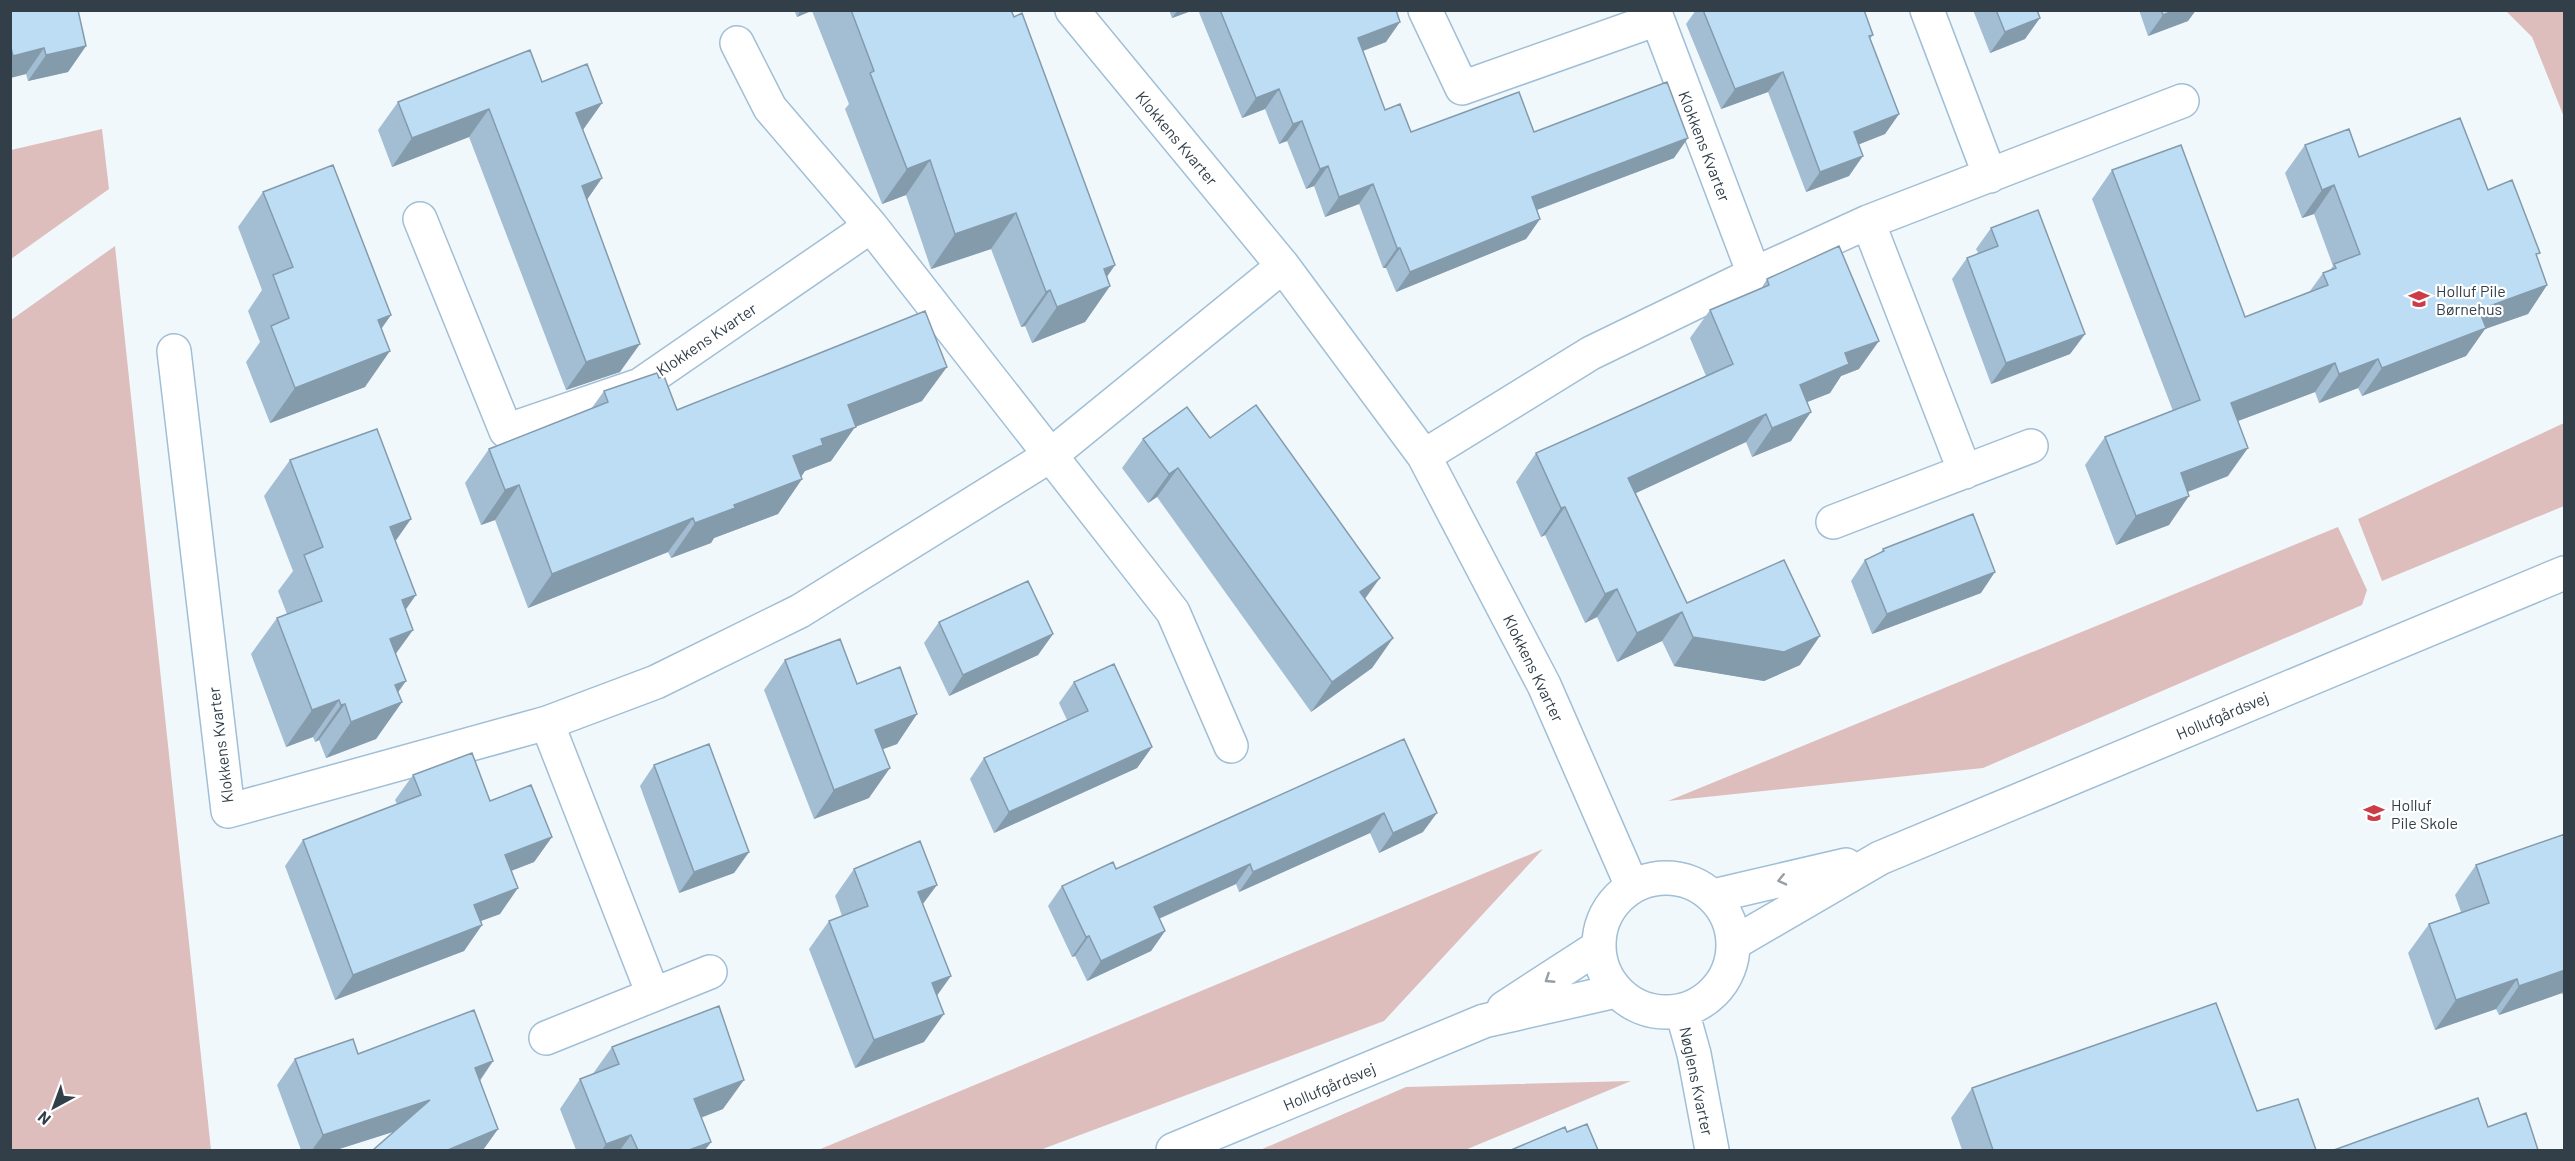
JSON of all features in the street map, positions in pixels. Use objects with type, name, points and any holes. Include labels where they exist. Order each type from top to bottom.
[{"type":"street","name":"Klokkens Kvarter","points":[[1072,10],[1283,266],[1424,456],[1544,685],[1632,886]]},
{"type":"street","name":"Klokkens Kvarter","points":[[1425,10],[1462,88],[1655,15],[1754,274]]},
{"type":"street","points":[[1927,10],[1990,176]]},
{"type":"street","points":[[737,43],[770,108],[871,226],[1173,612],[1231,746]]},
{"type":"street","points":[[1424,456],[1592,354],[1754,274],[1868,222],[2182,101]]},
{"type":"street","name":"Klokkens Kvarter","points":[[420,219],[506,431],[640,385],[871,226]]},
{"type":"street","points":[[1868,222],[1965,472]]},
{"type":"street","name":"Klokkens Kvarter","points":[[174,351],[228,811],[547,723],[656,682],[800,611],[1051,455],[1283,266]]},
{"type":"street","points":[[1833,522],[2031,446]]},
{"type":"street","name":"Hollufgårdsvej","points":[[1734,943],[1880,858],[2565,573]]},
{"type":"street","points":[[547,723],[653,994]]},
{"type":"street","name":"Hollufgårdsvej","points":[[1713,896],[1880,858]]},
{"type":"street","points":[[1674,877],[1695,884],[1713,896],[1731,926],[1734,943],[1731,966],[1720,986],[1704,1002],[1682,1011],[1664,1013],[1647,1010],[1616,991],[1606,979],[1598,947],[1600,929],[1606,912],[1618,897],[1632,886],[1653,878],[1674,877]]},
{"type":"street","name":"Hollufgårdsvej","points":[[1484,1021],[1598,947]]},
{"type":"street","points":[[546,1038],[710,972]]},
{"type":"street","name":"Hollufgårdsvej","points":[[1173,1150],[1484,1021],[1616,991]]},
{"type":"street","name":"Nøglens Kvarter","points":[[1682,1011],[1694,1054],[1712,1150]]},
{"type":"shaded area","points":[[2506,11],[2564,11],[2564,117],[2532,37]]},
{"type":"shaded area","points":[[102,129],[109,189],[11,259],[11,150]]},
{"type":"shaded area","points":[[115,246],[211,1150],[11,1150],[11,320]]},
{"type":"shaded area","points":[[2564,423],[2564,506],[2382,581],[2358,519]]},
{"type":"shaded area","points":[[2338,527],[2367,590],[2362,605],[1983,768],[1668,801]]},
{"type":"shaded area","points":[[1543,849],[1384,1021],[1040,1150],[818,1150]]},
{"type":"shaded area","points":[[1631,1081],[1465,1150],[1260,1150],[1406,1087]]},
{"type":"building","points":[[10,10],[78,10],[86,46],[46,55],[44,48],[13,56],[10,44]]},
{"type":"building","points":[[851,10],[1011,10],[1014,17],[1022,13],[1115,265],[1104,269],[1110,286],[1057,307],[1050,290],[1046,292],[1016,213],[955,234],[930,160],[907,169],[870,73],[874,71]]},
{"type":"building","points":[[1220,10],[1396,10],[1400,22],[1358,38],[1385,110],[1400,104],[1411,132],[1519,92],[1534,132],[1667,82],[1688,138],[1532,197],[1540,219],[1410,272],[1400,248],[1397,248],[1373,184],[1339,197],[1328,166],[1320,169],[1302,121],[1293,124],[1279,89],[1256,98]]},
{"type":"building","points":[[1703,10],[1864,10],[1873,35],[1869,36],[1899,114],[1854,132],[1863,156],[1820,172],[1783,72],[1735,89]]},
{"type":"building","points":[[1996,10],[2037,10],[2040,18],[2005,32]]},
{"type":"building","points":[[2161,10],[2175,10],[2163,15]]},
{"type":"building","points":[[530,50],[542,82],[587,64],[602,103],[576,113],[602,178],[582,186],[640,344],[586,362],[489,109],[412,138],[398,102]]},
{"type":"building","points":[[2460,118],[2488,190],[2512,180],[2540,253],[2536,254],[2547,285],[2479,310],[2486,328],[2382,368],[2378,359],[2339,374],[2335,363],[2231,403],[2248,448],[2181,473],[2189,496],[2136,516],[2105,437],[2200,400],[2112,170],[2181,145],[2245,317],[2328,285],[2323,273],[2336,268],[2334,264],[2360,254],[2334,185],[2322,190],[2305,145],[2349,129],[2359,157]]},
{"type":"building","points":[[333,165],[391,315],[378,320],[390,351],[295,388],[271,326],[289,318],[273,275],[293,267],[263,192]]},
{"type":"building","points":[[2038,210],[2085,334],[2006,363],[1967,258],[1998,246],[1991,228]]},
{"type":"building","points":[[1839,246],[1879,341],[1845,353],[1849,364],[1800,385],[1811,412],[1772,428],[1766,414],[1628,478],[1687,603],[1784,560],[1820,636],[1784,652],[1693,637],[1682,612],[1637,633],[1617,589],[1605,594],[1565,507],[1561,508],[1536,453],[1733,364],[1710,310],[1769,285],[1767,279]]},
{"type":"building","points":[[925,311],[947,367],[848,405],[856,427],[821,439],[823,445],[793,456],[802,479],[734,505],[735,508],[695,523],[693,518],[552,574],[519,485],[505,490],[489,449],[608,402],[604,391],[657,373],[659,378],[664,376],[677,410]]},
{"type":"building","points":[[1256,405],[1380,578],[1360,592],[1393,638],[1332,682],[1178,468],[1169,474],[1143,439],[1187,407],[1210,438]]},
{"type":"building","points":[[377,429],[411,519],[390,527],[416,595],[402,600],[413,630],[390,639],[406,681],[395,685],[402,702],[351,722],[345,704],[341,705],[339,700],[312,710],[277,618],[322,601],[304,555],[323,547],[290,460]]},
{"type":"building","points":[[1973,514],[1995,572],[1887,614],[1865,560],[1884,551],[1883,549]]},
{"type":"building","points":[[1028,581],[1053,634],[963,675],[939,622]]},
{"type":"building","points":[[840,639],[857,684],[900,667],[917,714],[875,730],[890,768],[834,790],[785,660]]},
{"type":"building","points":[[1114,664],[1152,747],[1009,812],[984,758],[1088,711],[1074,682]]},
{"type":"building","points":[[1404,739],[1437,813],[1393,833],[1384,813],[1253,872],[1250,864],[1154,907],[1165,931],[1101,961],[1089,936],[1086,937],[1062,886],[1113,862],[1116,869]]},
{"type":"building","points":[[709,744],[749,852],[694,872],[654,765]]},
{"type":"building","points":[[472,753],[490,801],[531,785],[552,837],[505,855],[518,888],[474,905],[482,925],[353,975],[303,840],[421,795],[413,775]]},
{"type":"building","points":[[2565,834],[2565,970],[2519,986],[2517,979],[2456,1000],[2429,924],[2489,903],[2476,865]]},
{"type":"building","points":[[920,841],[937,885],[918,892],[951,976],[932,983],[944,1014],[874,1040],[829,921],[868,906],[854,869]]},
{"type":"building","points":[[2216,1003],[2257,1111],[2298,1099],[2316,1150],[1993,1150],[1972,1088]]},
{"type":"building","points":[[719,1006],[744,1080],[694,1099],[711,1142],[689,1150],[638,1150],[631,1135],[606,1144],[580,1079],[619,1064],[612,1047]]},
{"type":"building","points":[[474,1010],[493,1061],[475,1068],[498,1129],[448,1150],[373,1150],[430,1100],[323,1135],[295,1059],[353,1039],[358,1054]]},
{"type":"building","points":[[2478,1098],[2488,1127],[2526,1113],[2538,1150],[2334,1150]]},
{"type":"building","points":[[1587,1124],[1598,1150],[1511,1150],[1565,1127],[1567,1132]]},
{"type":"place","name":"Holluf Pile Børnehus","points":[[2419,299]]},
{"type":"place","name":"Holluf Pile Skole","points":[[2374,813]]}]
